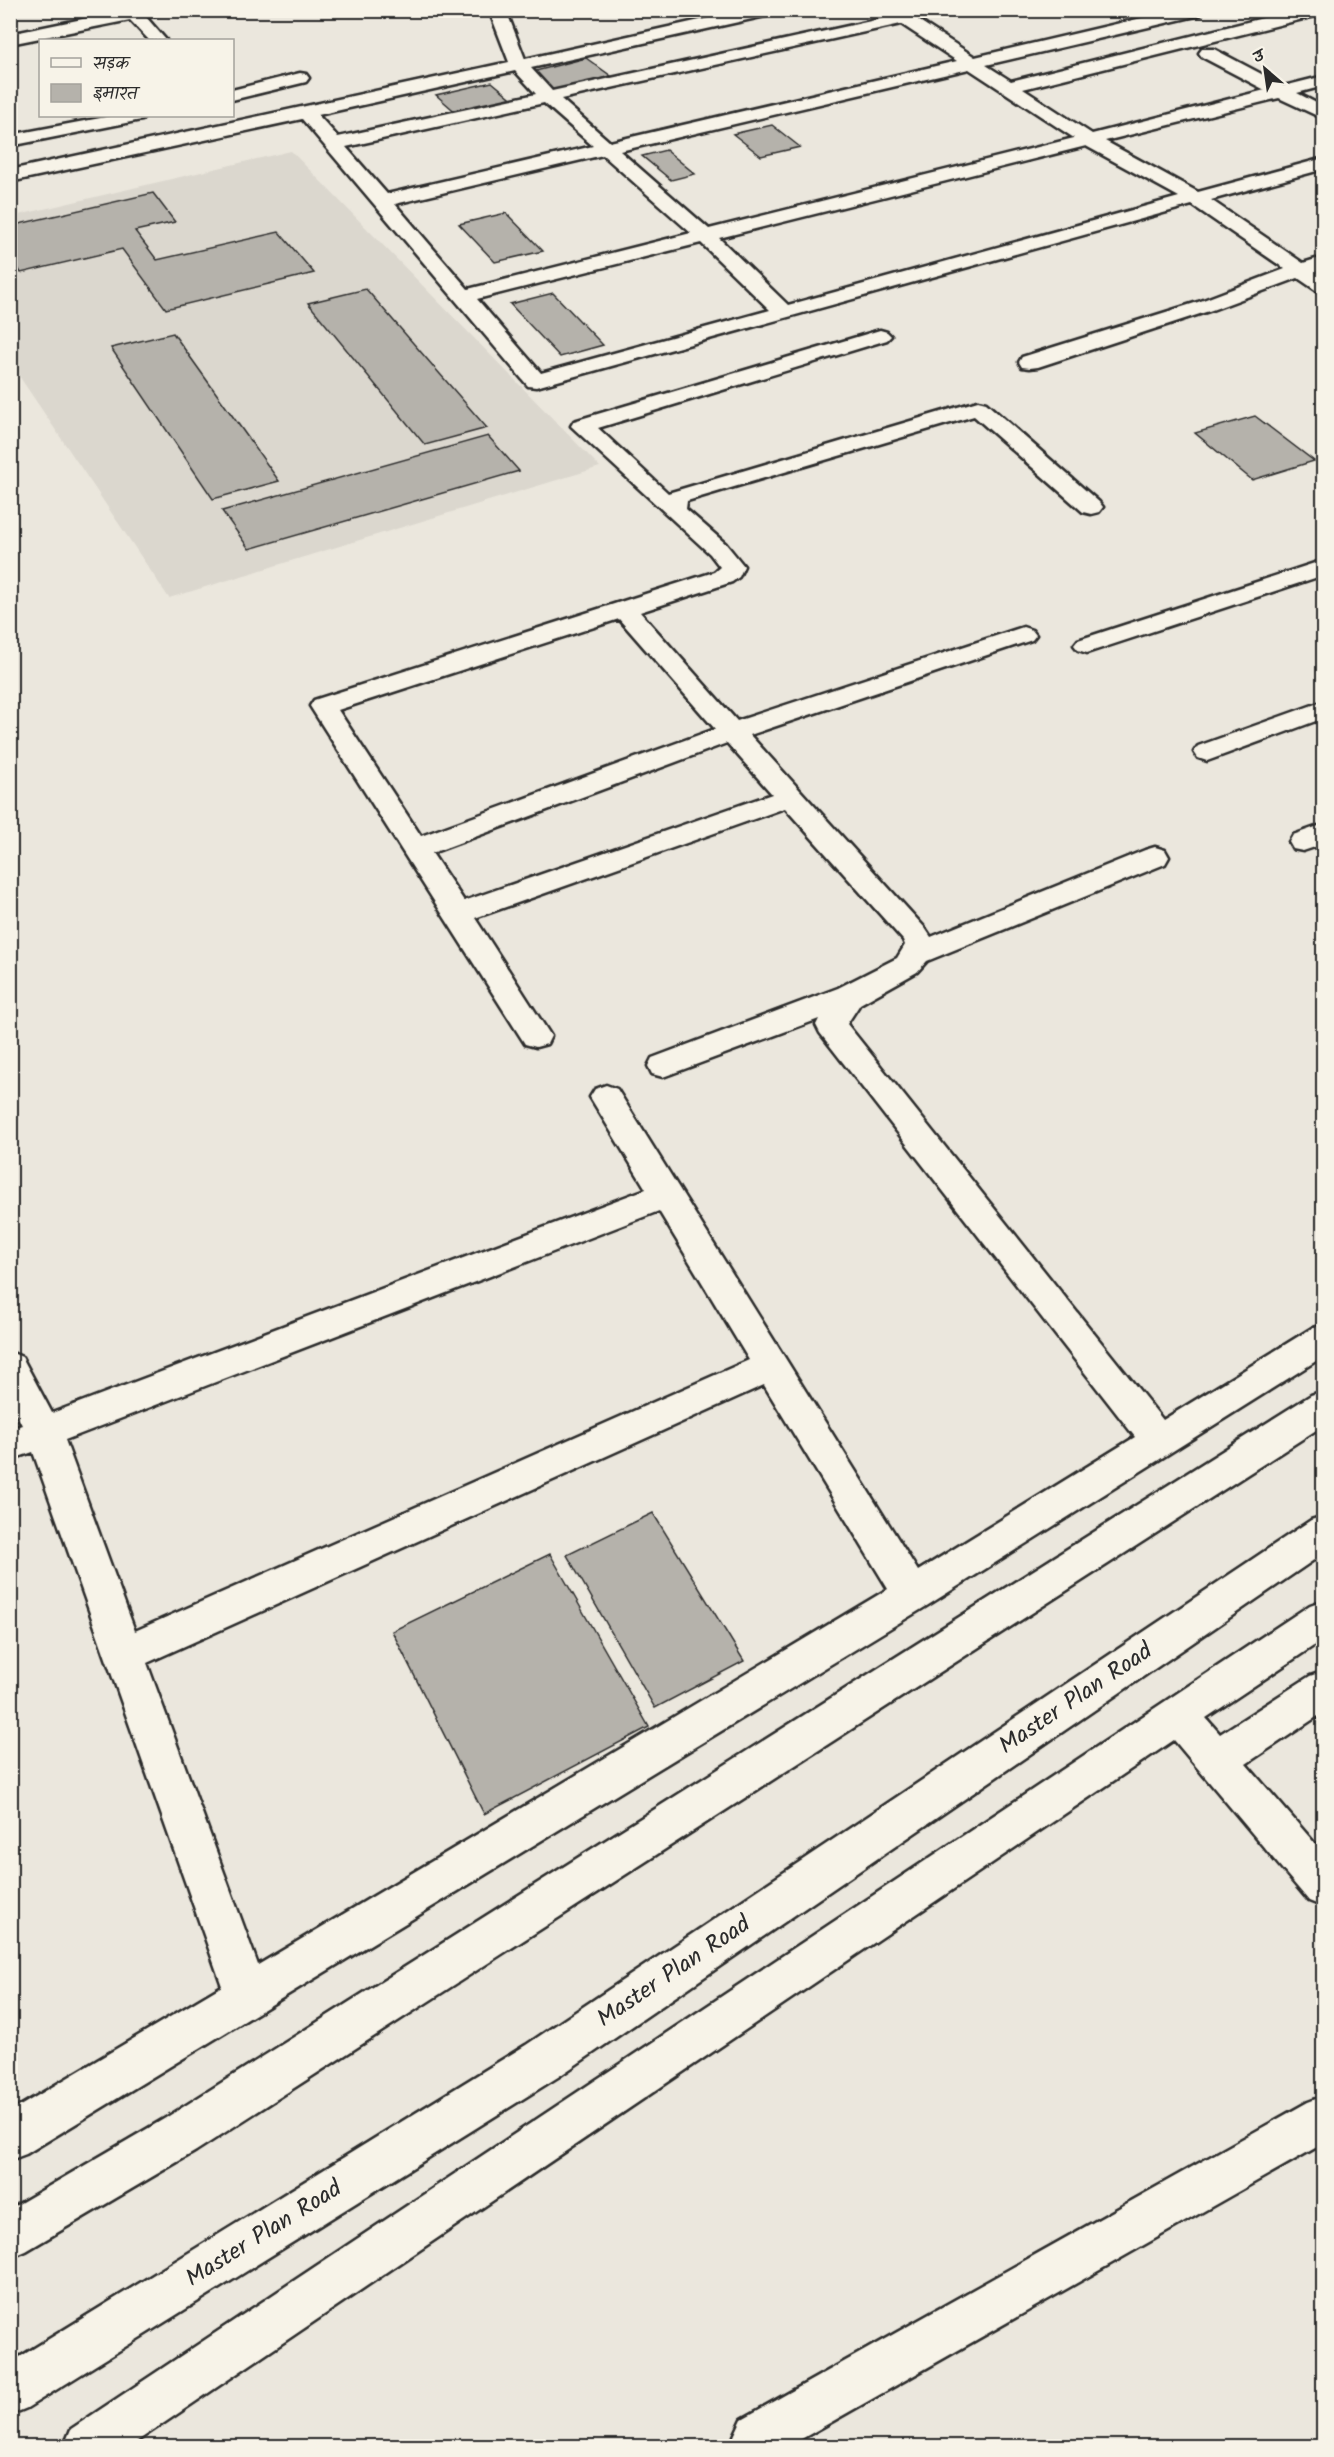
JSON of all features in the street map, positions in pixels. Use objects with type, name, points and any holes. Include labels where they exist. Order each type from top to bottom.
[{"type":"street","points":[[10,39],[153,10]]},
{"type":"street","points":[[497,10],[518,64],[548,97],[706,236],[784,312]]},
{"type":"street","points":[[10,176],[307,113],[518,64],[770,10]]},
{"type":"street","points":[[333,144],[548,97],[897,15],[942,10]]},
{"type":"street","points":[[382,201],[1200,10]]},
{"type":"street","points":[[1008,87],[1317,10]]},
{"type":"street","points":[[135,14],[157,39]]},
{"type":"street","points":[[897,15],[1089,140],[1196,199],[1323,287]]},
{"type":"street","points":[[1208,53],[1323,114]]},
{"type":"street","points":[[234,94],[300,78]]},
{"type":"street","points":[[464,296],[1323,81]]},
{"type":"street","points":[[307,113],[536,381],[1323,163]]},
{"type":"street","points":[[10,141],[131,117]]},
{"type":"street","points":[[1030,362],[1204,306],[1323,262]]},
{"type":"street","points":[[536,1036],[323,706],[715,580],[730,572],[732,566],[718,549],[582,426],[880,336]]},
{"type":"street","points":[[674,511],[676,497],[687,492],[978,408],[1090,507]]},
{"type":"street","points":[[1087,645],[1323,567]]},
{"type":"street","points":[[623,608],[915,935],[920,945],[917,954],[907,965],[849,996],[663,1066]]},
{"type":"street","points":[[416,849],[732,732],[1023,635]]},
{"type":"street","points":[[1207,752],[1323,710]]},
{"type":"street","points":[[457,914],[790,797]]},
{"type":"street","points":[[917,954],[1155,857]]},
{"type":"street","points":[[849,996],[831,1025],[1158,1440]]},
{"type":"street","points":[[606,1097],[912,1596]]},
{"type":"street","points":[[27,1439],[666,1195]]},
{"type":"street","points":[[10,2138],[912,1596],[1323,1338]]},
{"type":"street","points":[[125,1654],[771,1366]]},
{"type":"street","points":[[10,1367],[27,1439],[125,1654],[247,1995]]},
{"type":"street","points":[[10,2235],[190,2129],[1323,1406]]},
{"type":"street","name":"Master Plan Road","points":[[10,2391],[542,2061],[1323,1532]]},
{"type":"street","points":[[88,2446],[1323,1617]]},
{"type":"street","points":[[1216,1760],[1323,1689]]},
{"type":"street","points":[[1178,1715],[1323,1886]]},
{"type":"street","points":[[755,2443],[1323,2118]]},
{"type":"shaded area","points":[[291,151],[600,467],[169,598],[11,364],[10,217]]},
{"type":"building","points":[[586,58],[611,76],[553,91],[528,73]]},
{"type":"building","points":[[492,82],[516,102],[459,115],[436,95]]},
{"type":"building","points":[[772,125],[800,147],[761,156],[733,134]]},
{"type":"building","points":[[666,150],[695,174],[671,180],[642,156]]},
{"type":"building","points":[[153,193],[175,222],[135,231],[157,260],[279,232],[314,273],[166,309],[122,249],[21,273],[15,263],[10,265],[10,226]]},
{"type":"building","points":[[506,213],[543,251],[495,262],[459,224]]},
{"type":"building","points":[[366,289],[487,428],[425,445],[308,303]]},
{"type":"building","points":[[553,293],[603,345],[560,357],[510,304]]},
{"type":"building","points":[[173,333],[279,481],[213,499],[111,348]]},
{"type":"building","points":[[1255,416],[1314,461],[1252,480],[1195,433]]},
{"type":"building","points":[[488,436],[519,471],[249,549],[222,511]]},
{"type":"building","points":[[653,1513],[744,1661],[655,1708],[567,1555]]},
{"type":"building","points":[[550,1554],[649,1727],[484,1814],[392,1631]]}]
